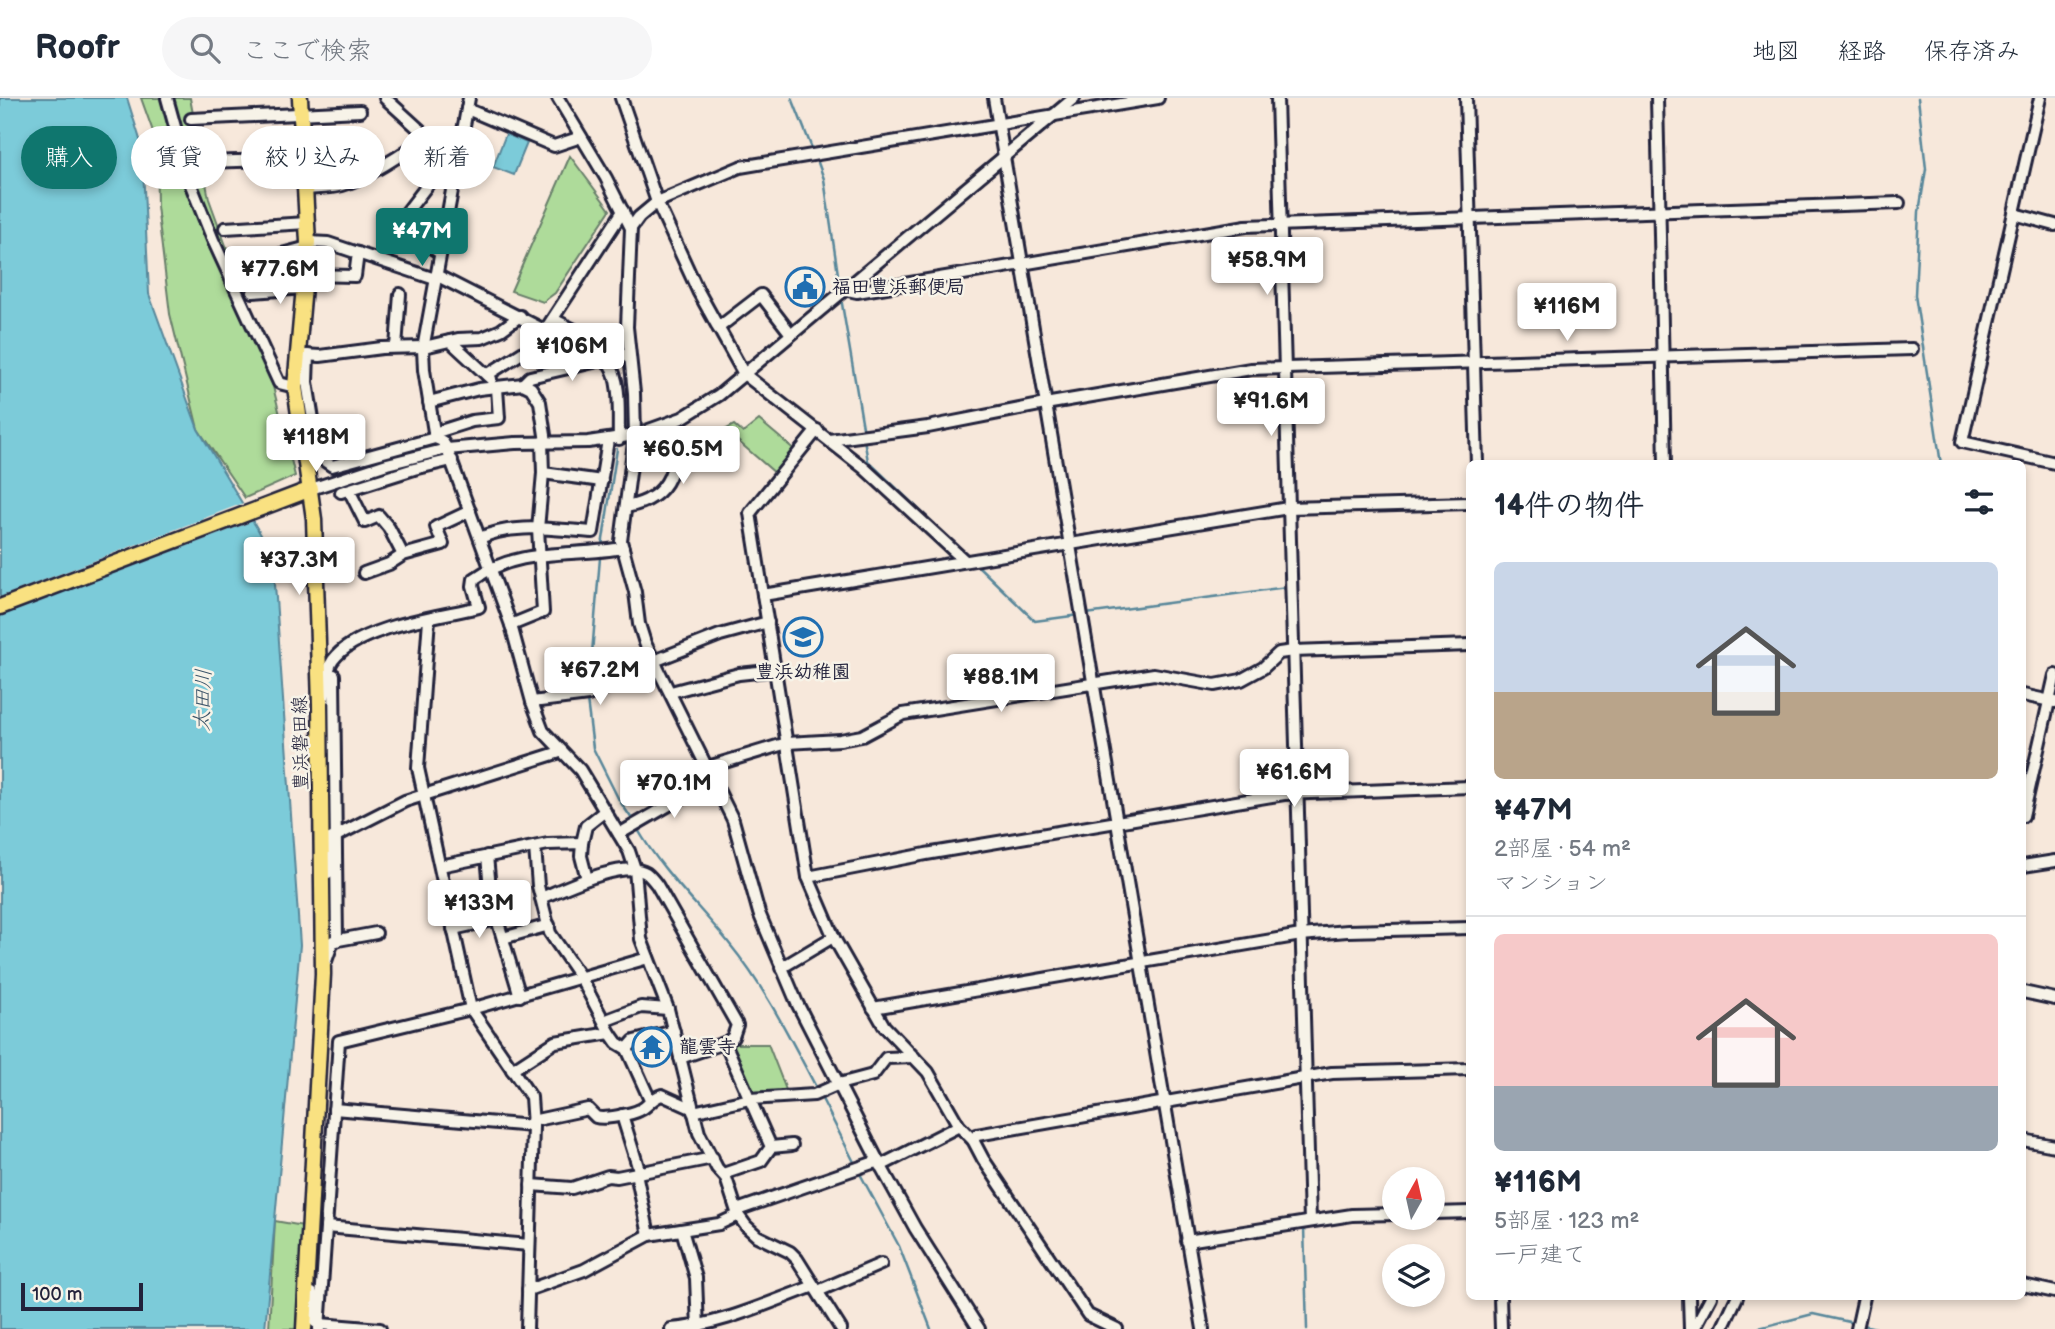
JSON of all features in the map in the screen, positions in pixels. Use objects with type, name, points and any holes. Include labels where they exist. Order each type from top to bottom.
[{"type":"main road","name":"豊浜磐田線","points":[[300,98],[302,126]]},
{"type":"main road","name":"豊浜磐田線","points":[[304,1329],[323,974],[320,704],[311,489],[299,428],[295,387],[302,355],[308,245],[305,189]]},
{"type":"main road","points":[[0,607],[311,489]]},
{"type":"street","points":[[167,98],[191,185],[213,240],[279,383],[295,387]]},
{"type":"street","points":[[385,98],[418,126]]},
{"type":"street","points":[[558,98],[631,228],[627,327],[634,393],[635,435],[622,530],[623,548],[635,592],[639,624],[655,664],[733,820],[759,913],[781,968],[879,1163],[915,1228],[979,1329]]},
{"type":"street","points":[[621,98],[657,202],[698,291],[744,374],[864,468],[965,561]]},
{"type":"street","points":[[994,98],[1203,1329]]},
{"type":"street","points":[[311,489],[387,464],[544,442],[613,440],[674,421],[719,395],[1074,98]]},
{"type":"street","points":[[631,228],[639,217],[657,202],[740,167],[1158,98]]},
{"type":"street","points":[[1277,98],[1310,1221]]},
{"type":"street","points":[[1466,98],[1477,460]]},
{"type":"street","points":[[1657,98],[1665,460]]},
{"type":"street","points":[[2040,98],[1962,442],[2055,463]]},
{"type":"street","points":[[464,126],[468,103],[554,146],[582,137]]},
{"type":"street","points":[[191,119],[360,111]]},
{"type":"street","points":[[425,189],[403,218],[423,243],[440,253]]},
{"type":"street","points":[[452,189],[424,347],[424,370],[435,436],[442,441],[450,455],[511,625],[543,732],[580,770],[629,851],[635,869],[641,939],[668,1009],[699,1133],[723,1174],[737,1212],[757,1236],[790,1252],[841,1329]]},
{"type":"street","points":[[843,289],[858,292],[1246,226],[1899,203]]},
{"type":"street","points":[[487,375],[525,351],[546,332],[623,211]]},
{"type":"street","points":[[2014,214],[2055,225]]},
{"type":"street","points":[[225,228],[307,223]]},
{"type":"street","points":[[256,261],[308,245],[328,243],[436,277],[520,316],[609,363],[617,385],[613,440],[601,481],[593,533],[538,529],[497,530],[480,538]]},
{"type":"street","points":[[253,292],[355,276],[358,253]]},
{"type":"street","points":[[396,347],[400,294]]},
{"type":"street","points":[[718,328],[761,295],[791,334]]},
{"type":"street","points":[[450,341],[498,387],[499,418],[472,421],[435,436],[332,466],[318,457],[302,355],[320,356],[396,347],[424,347],[450,341],[482,338],[501,330],[520,316]]},
{"type":"street","points":[[553,319],[629,358]]},
{"type":"street","points":[[829,440],[928,427],[1251,369],[1912,349]]},
{"type":"street","points":[[523,384],[530,377],[602,360]]},
{"type":"street","points":[[429,402],[479,389],[523,384],[531,388],[540,402],[544,442],[538,529],[543,612],[511,625]]},
{"type":"street","points":[[626,507],[641,504],[665,487],[675,461],[674,421]]},
{"type":"street","points":[[817,430],[750,513],[808,877],[833,937],[884,1026],[928,1072],[959,1126],[973,1140],[1088,1315],[1117,1329]]},
{"type":"street","points":[[403,555],[389,528],[379,516],[365,522],[345,491],[450,455]]},
{"type":"street","points":[[543,473],[601,481]]},
{"type":"street","points":[[763,595],[1288,508],[1466,503]]},
{"type":"street","points":[[364,573],[390,564],[403,555],[443,544],[436,527],[470,511]]},
{"type":"street","points":[[320,704],[325,698],[329,666],[334,658],[349,646],[373,633],[479,607],[473,586],[474,579],[490,568],[513,559],[596,553],[623,548]]},
{"type":"street","points":[[429,619],[418,768],[471,1009],[531,1097],[533,1124],[527,1329]]},
{"type":"street","points":[[532,702],[588,695],[720,635],[768,622]]},
{"type":"street","points":[[708,767],[787,743],[862,736],[904,714],[1093,683],[1154,674],[1215,685],[1241,680],[1263,668],[1279,653],[1466,645]]},
{"type":"street","points":[[334,658],[338,941]]},
{"type":"street","points":[[671,692],[738,674],[776,670]]},
{"type":"street","points":[[2026,804],[2052,701],[2055,675]]},
{"type":"street","points":[[2026,696],[2052,701]]},
{"type":"street","points":[[322,896],[327,885],[330,839],[405,800],[560,752]]},
{"type":"street","points":[[619,834],[714,779]]},
{"type":"street","points":[[321,802],[326,798],[330,783],[337,784]]},
{"type":"street","points":[[808,877],[1116,821],[1298,793],[1466,787]]},
{"type":"street","points":[[587,879],[581,856],[586,826],[605,811]]},
{"type":"street","points":[[440,866],[566,842],[582,844]]},
{"type":"street","points":[[535,847],[535,869],[550,933],[581,978],[610,1033],[617,1043],[627,1049],[650,1100]]},
{"type":"street","points":[[487,856],[491,899],[520,996]]},
{"type":"street","points":[[2026,866],[2055,861]]},
{"type":"street","points":[[541,898],[587,879],[635,869],[645,873],[657,885],[692,951],[737,1025],[733,1037],[725,1043],[680,1058]]},
{"type":"street","points":[[453,929],[497,919]]},
{"type":"street","points":[[503,938],[549,925]]},
{"type":"street","points":[[873,1008],[1301,935],[1466,928]]},
{"type":"street","points":[[323,974],[331,943],[376,933]]},
{"type":"street","points":[[781,968],[833,937]]},
{"type":"street","points":[[319,1327],[339,1041],[520,996],[648,958]]},
{"type":"street","points":[[2026,993],[2055,999]]},
{"type":"street","points":[[604,1021],[641,1006],[668,1009]]},
{"type":"street","points":[[627,1049],[634,1041],[674,1031]]},
{"type":"street","points":[[512,1070],[555,1042],[610,1033]]},
{"type":"street","points":[[725,1043],[771,1147]]},
{"type":"street","points":[[334,1109],[533,1124],[588,1109],[602,1118],[622,1115],[643,1110],[650,1100],[662,1095],[692,1110],[750,1099],[814,1095],[839,1084],[873,1075],[886,1058],[914,1057]]},
{"type":"street","points":[[973,1140],[977,1135],[1332,1073],[1466,1069]]},
{"type":"street","points":[[622,1115],[638,1173],[649,1235]]},
{"type":"street","points":[[528,1290],[584,1270],[649,1235],[719,1224],[737,1212],[879,1163],[959,1126]]},
{"type":"street","points":[[2026,1141],[2055,1146]]},
{"type":"street","points":[[723,1174],[761,1161],[771,1147],[792,1145]]},
{"type":"street","points":[[531,1185],[572,1188],[608,1176],[638,1173],[713,1158]]},
{"type":"street","points":[[1446,1213],[1466,1212]]},
{"type":"street","points":[[1186,1241],[1352,1214],[1382,1213]]},
{"type":"street","points":[[326,1227],[529,1245]]},
{"type":"street","points":[[682,1230],[696,1278],[698,1328]]},
{"type":"street","points":[[671,1329],[698,1328],[881,1264]]},
{"type":"street","points":[[307,1267],[312,1281],[312,1311],[319,1327],[380,1329]]},
{"type":"street","points":[[2026,1286],[2055,1292]]},
{"type":"street","points":[[1500,1300],[1501,1329]]},
{"type":"street","points":[[1689,1300],[1692,1329]]},
{"type":"street","points":[[1692,1329],[1709,1300]]},
{"type":"street","points":[[1722,1329],[1736,1300]]},
{"type":"street","points":[[1857,1329],[1863,1300]]},
{"type":"green space","points":[[141,98],[190,98],[195,126],[151,126]]},
{"type":"green space","points":[[570,156],[610,210],[555,293],[543,302],[511,291]]},
{"type":"green space","points":[[157,189],[207,189],[264,350],[295,476],[245,498],[198,429],[170,314]]},
{"type":"green space","points":[[759,420],[796,451],[775,473],[725,430],[734,425],[743,433]]},
{"type":"green space","points":[[729,1044],[768,1044],[788,1095],[752,1097]]},
{"type":"green space","points":[[275,1221],[326,1230],[317,1329],[269,1329]]},
{"type":"water","name":"太田川","points":[[0,98],[127,98],[136,126],[131,126],[131,189],[144,189],[149,294],[198,429],[273,555],[300,945],[265,1329],[0,1329]]},
{"type":"water","points":[[506,134],[527,143],[514,175],[495,168]]},
{"type":"pier","points":[[246,502],[256,520],[0,616],[0,597]]},
{"type":"waterway","points":[[792,98],[813,151]]},
{"type":"waterway","points":[[1272,98],[1272,112]]},
{"type":"waterway","points":[[1918,98],[1926,169],[1919,212],[1915,295],[1940,460]]},
{"type":"waterway","points":[[816,157],[824,179],[840,288]]},
{"type":"waterway","points":[[841,298],[864,433]]},
{"type":"waterway","points":[[864,439],[868,461],[969,557]]},
{"type":"waterway","points":[[602,546],[617,449]]},
{"type":"waterway","points":[[589,689],[600,558]]},
{"type":"waterway","points":[[976,564],[1035,621],[1079,615]]},
{"type":"waterway","points":[[1086,614],[1287,587]]},
{"type":"waterway","points":[[1288,654],[1292,790]]},
{"type":"waterway","points":[[587,700],[593,748],[619,800],[634,822]]},
{"type":"waterway","points":[[1292,797],[1296,934]]},
{"type":"waterway","points":[[637,828],[668,873],[728,942],[754,977],[817,1089]]},
{"type":"waterway","points":[[1296,940],[1300,1074]]},
{"type":"waterway","points":[[1300,1080],[1304,1221]]},
{"type":"waterway","points":[[820,1095],[855,1164]]},
{"type":"waterway","points":[[858,1170],[899,1246],[931,1329]]},
{"type":"waterway","points":[[1304,1227],[1307,1329]]},
{"type":"waterway","points":[[1755,1329],[1813,1314],[1854,1323]]},
{"type":"waterway","points":[[1863,1325],[1880,1329]]},
{"type":"place","name":"福田豊浜郵便局","points":[[805,287]]},
{"type":"place","name":"豊浜幼稚園","points":[[803,637]]},
{"type":"place","name":"龍雲寺","points":[[652,1047]]}]
